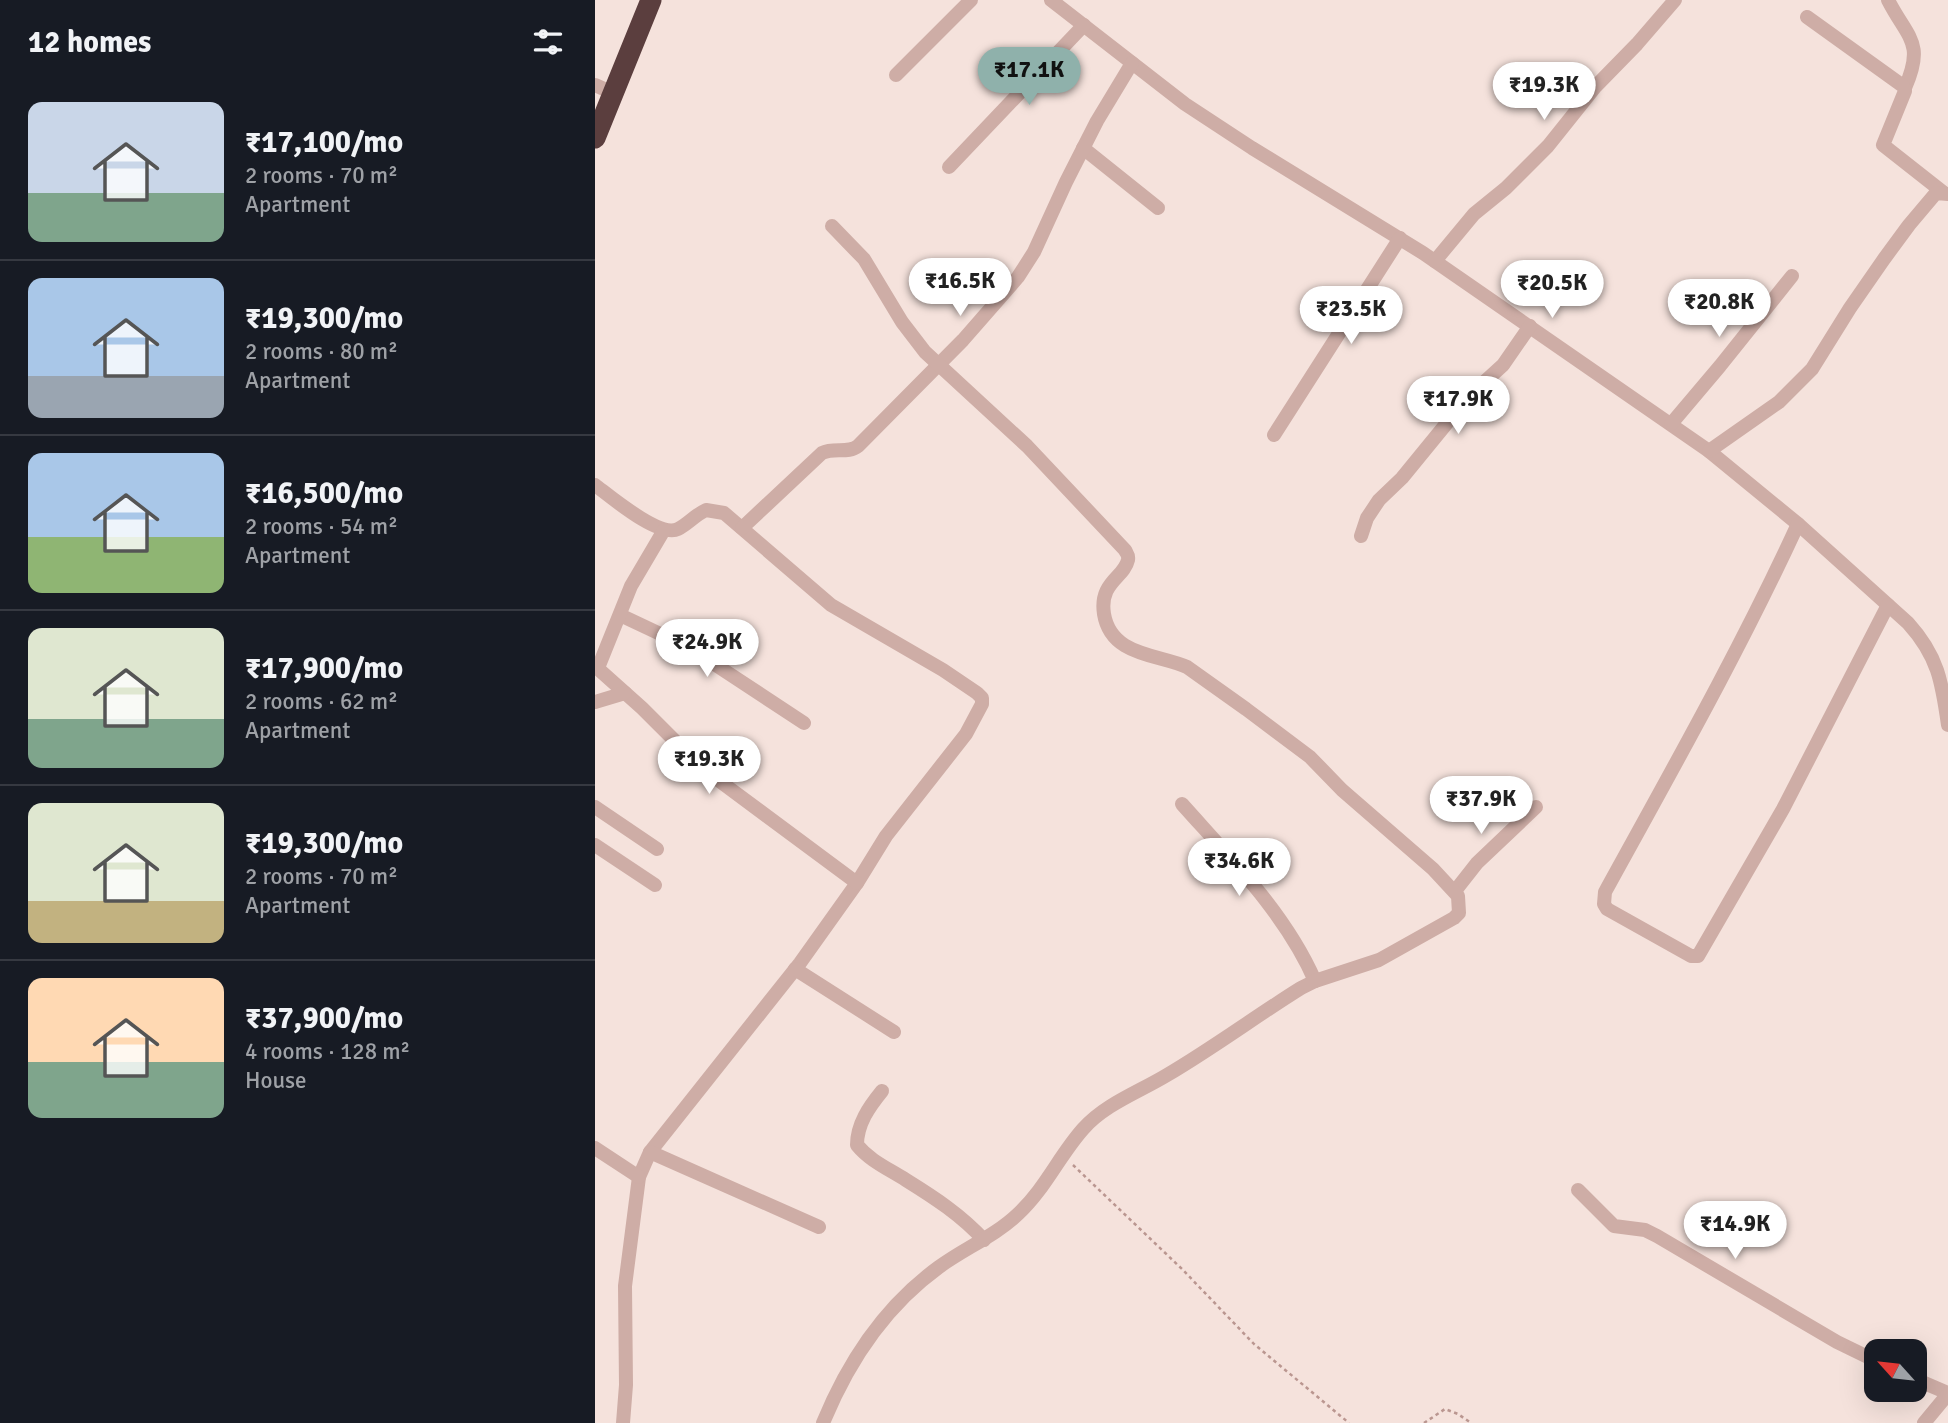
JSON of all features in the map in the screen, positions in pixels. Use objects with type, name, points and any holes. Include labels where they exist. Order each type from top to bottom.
[{"type":"highway","points":[[595,138],[604,89],[650,0]]},
{"type":"street","points":[[896,75],[971,0]]},
{"type":"street","points":[[1051,0],[1185,104],[1435,261],[1709,451],[1798,524],[1924,641],[1934,658],[1942,685],[1948,725]]},
{"type":"street","points":[[1435,261],[1474,214],[1506,188],[1548,146],[1596,86],[1675,0]]},
{"type":"street","points":[[1888,0],[1914,47],[1916,57],[1884,145],[1946,194]]},
{"type":"street","points":[[1807,17],[1905,88]]},
{"type":"street","points":[[949,167],[1084,25]]},
{"type":"street","points":[[742,528],[821,453],[855,449],[976,326],[1026,265],[1083,148],[1132,63]]},
{"type":"street","points":[[1083,148],[1159,208]]},
{"type":"street","points":[[1709,451],[1769,409],[1812,369],[1850,308],[1909,225],[1936,194],[1946,194]]},
{"type":"street","points":[[823,1423],[849,1369],[878,1325],[941,1266],[1003,1228],[1032,1200],[1083,1129],[1097,1116],[1166,1076],[1289,995],[1315,981],[1379,960],[1454,918],[1458,913],[1459,902],[1455,891],[1342,790],[1310,757],[1187,667],[1144,655],[1130,649],[1116,638],[1108,627],[1104,601],[1108,587],[1127,563],[1128,554],[1027,446],[985,404],[939,365],[908,331],[864,259],[832,226]]},
{"type":"street","points":[[1274,435],[1400,238]]},
{"type":"street","points":[[1671,424],[1792,276]]},
{"type":"street","points":[[1361,536],[1367,518],[1379,500],[1409,469],[1469,396],[1503,365],[1530,326]]},
{"type":"street","points":[[595,485],[634,513],[664,530],[677,529],[706,510],[724,513],[831,605],[919,655],[982,698],[981,710],[967,734],[886,836],[857,883],[795,969],[650,1152],[639,1177],[625,1286],[626,1385],[623,1423]]},
{"type":"street","points":[[1798,524],[1763,600],[1682,756],[1605,892],[1604,904],[1607,909],[1691,956],[1698,956],[1789,797],[1888,605]]},
{"type":"street","points":[[664,530],[641,565],[596,667],[702,768],[857,883]]},
{"type":"street","points":[[620,615],[690,648],[804,723]]},
{"type":"street","points":[[595,702],[625,693]]},
{"type":"street","points":[[1182,804],[1287,929],[1308,963],[1315,981]]},
{"type":"street","points":[[595,807],[657,849]]},
{"type":"street","points":[[1455,891],[1477,863],[1536,807]]},
{"type":"street","points":[[595,845],[655,885]]},
{"type":"street","points":[[795,969],[894,1032]]},
{"type":"street","points":[[882,1091],[862,1122],[857,1145],[876,1162],[952,1210],[984,1240]]},
{"type":"street","points":[[595,1148],[639,1177]]},
{"type":"street","points":[[650,1152],[819,1227]]},
{"type":"street","points":[[1578,1189],[1615,1226],[1645,1230],[1657,1236],[1864,1355]]},
{"type":"street","points":[[1924,1423],[1948,1394],[1927,1384]]},
{"type":"path","points":[[1063,1156],[1182,1269],[1254,1344],[1349,1423]]},
{"type":"path","points":[[1424,1423],[1445,1409],[1471,1423]]}]
